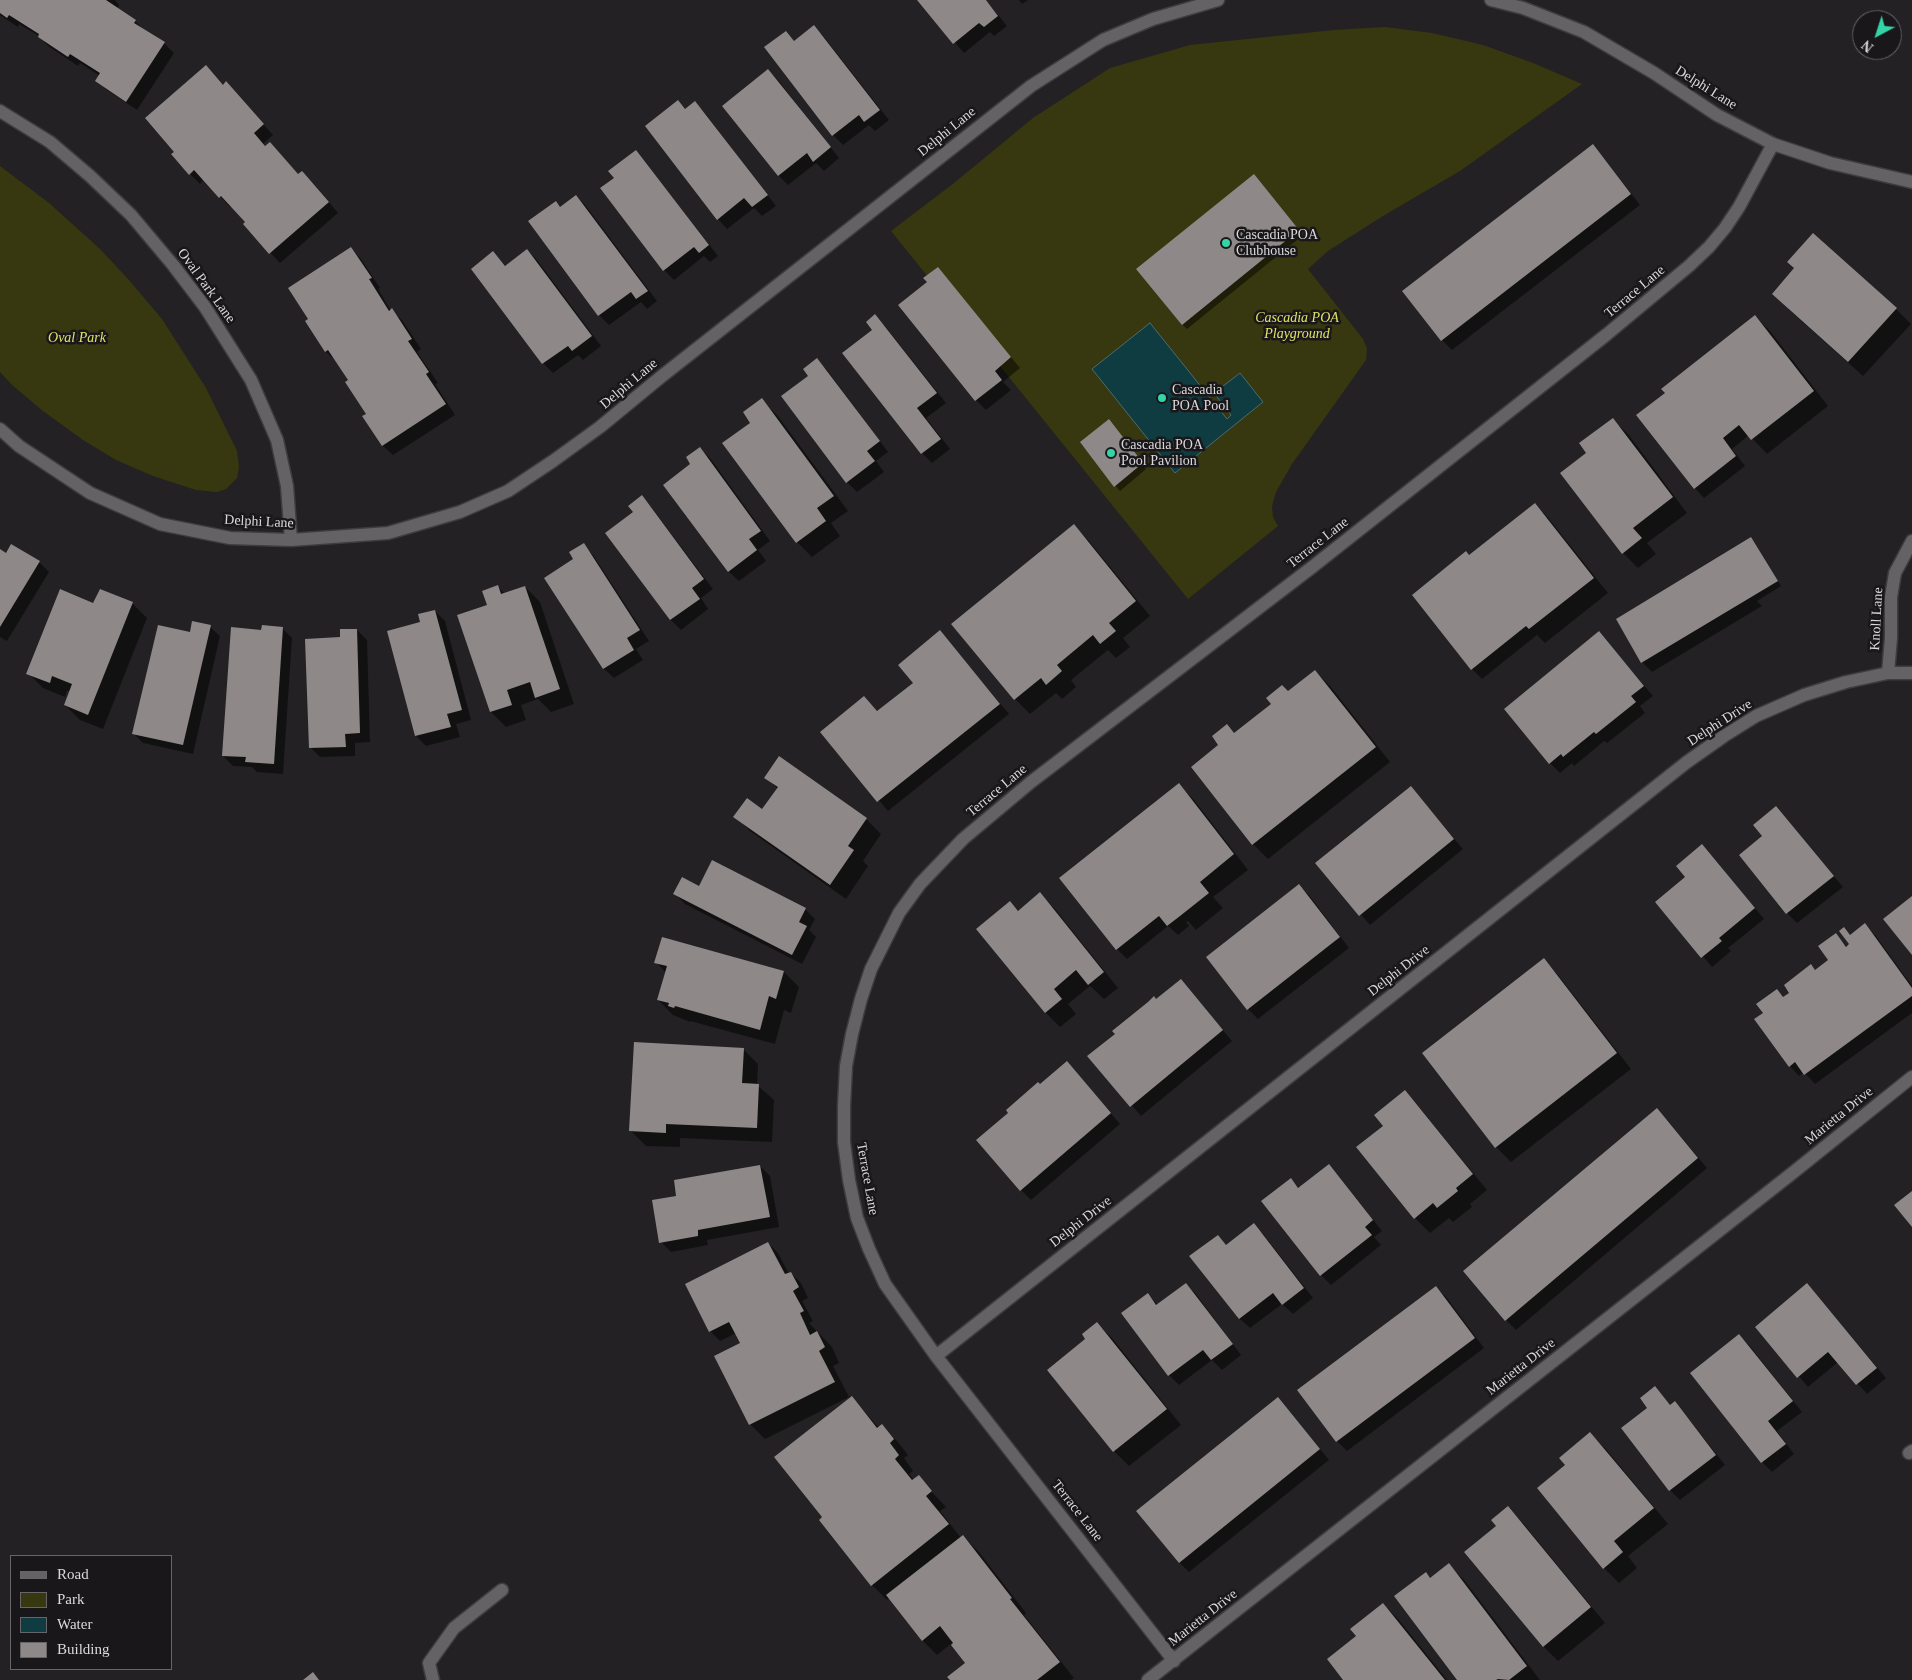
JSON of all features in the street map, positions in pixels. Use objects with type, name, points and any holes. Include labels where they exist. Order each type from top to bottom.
[{"type":"street","name":"Delphi Lane","points":[[0,429],[19,446],[90,493],[160,524],[230,538],[291,540],[388,533],[460,512],[508,491],[600,427],[662,376],[1031,86],[1103,40],[1154,19],[1218,0]]},
{"type":"street","name":"Delphi Lane","points":[[1491,0],[1523,8],[1584,32],[1654,73],[1717,115],[1774,144],[1830,163],[1912,182]]},
{"type":"street","name":"Oval Park Lane","points":[[0,111],[50,142],[90,176],[131,215],[174,265],[205,307],[251,380],[277,440],[288,486],[291,540]]},
{"type":"street","name":"Terrace Lane","points":[[1174,1661],[936,1356],[886,1284],[869,1249],[857,1218],[844,1142],[846,1066],[861,999],[871,969],[899,913],[920,884],[963,839],[1031,782],[1311,568],[1606,335],[1689,266],[1725,228],[1739,207],[1774,144]]},
{"type":"street","name":"Knoll Lane","points":[[1888,673],[1891,638],[1891,597],[1895,573],[1912,541]]},
{"type":"street","name":"Delphi Drive","points":[[936,1356],[1686,762],[1756,716],[1796,698],[1846,682],[1888,673],[1912,673]]},
{"type":"street","name":"Marietta Drive","points":[[1148,1680],[1912,1076]]},
{"type":"street","points":[[433,1680],[429,1663],[454,1628],[502,1590]]},
{"type":"green space","name":"Cascadia POA Playground","points":[[1385,27],[1432,33],[1483,45],[1533,63],[1582,84],[1460,171],[1328,251],[1308,269],[1363,339],[1367,349],[1366,360],[1292,464],[1276,492],[1272,506],[1273,517],[1278,526],[1188,599],[891,231],[954,183],[1033,118],[1110,68],[1190,45],[1334,30]]},
{"type":"green space","name":"Oval Park","points":[[0,166],[49,203],[100,249],[162,319],[206,388],[237,451],[239,467],[237,478],[226,489],[217,492],[196,490],[153,476],[116,460],[83,440],[43,411],[12,385],[0,372]]},
{"type":"water","name":"Cascadia POA Pool","points":[[1150,323],[1227,419],[1231,415],[1214,393],[1240,373],[1263,402],[1175,473],[1092,369]]},
{"type":"building","points":[[0,0],[106,0],[136,20],[134,23],[165,42],[126,102],[95,81],[100,73],[70,54],[68,57],[38,37],[39,34],[9,15],[7,18],[0,13]]},
{"type":"building","points":[[917,0],[986,0],[998,16],[984,27],[979,23],[953,44]]},
{"type":"building","points":[[814,25],[880,110],[864,122],[859,115],[832,136],[764,47],[786,31],[794,41]]},
{"type":"building","points":[[206,65],[223,85],[226,81],[264,124],[254,133],[265,146],[270,142],[298,174],[303,172],[329,202],[269,254],[243,224],[245,222],[221,196],[219,198],[194,170],[189,175],[171,154],[174,152],[145,118]]},
{"type":"building","points":[[768,69],[831,147],[813,162],[807,153],[778,176],[722,106]]},
{"type":"building","points":[[678,100],[685,109],[695,101],[768,195],[752,207],[744,198],[717,220],[645,126]]},
{"type":"building","points":[[1593,144],[1631,194],[1441,341],[1402,291]]},
{"type":"building","points":[[636,150],[709,245],[699,253],[694,247],[663,271],[600,188],[614,178],[608,171]]},
{"type":"building","name":"Cascadia POA Clubhouse","points":[[1254,174],[1299,230],[1182,325],[1136,269]]},
{"type":"building","points":[[576,195],[648,291],[636,299],[631,292],[598,316],[528,221],[556,201],[560,207]]},
{"type":"building","points":[[1813,233],[1897,308],[1848,362],[1772,294],[1794,268],[1787,262]]},
{"type":"building","points":[[351,247],[372,278],[369,279],[389,311],[392,308],[412,339],[408,341],[429,372],[426,374],[446,404],[382,446],[362,416],[366,414],[345,382],[348,380],[328,350],[325,352],[305,321],[308,319],[288,288]]},
{"type":"building","points":[[527,249],[592,336],[572,351],[568,346],[542,364],[471,269],[493,251],[505,266]]},
{"type":"building","points":[[938,267],[1011,357],[995,371],[1002,380],[975,401],[898,305],[927,282],[923,278]]},
{"type":"building","points":[[875,314],[937,393],[917,408],[941,439],[921,454],[842,353],[872,330],[866,322]]},
{"type":"building","points":[[1755,315],[1814,391],[1751,440],[1739,425],[1723,438],[1736,456],[1694,489],[1636,415],[1665,393],[1661,389]]},
{"type":"building","points":[[817,358],[880,441],[867,451],[875,461],[846,483],[781,396],[808,376],[803,369]]},
{"type":"building","points":[[762,398],[834,496],[817,508],[826,521],[796,543],[722,443],[750,423],[743,412]]},
{"type":"building","points":[[1613,418],[1673,497],[1633,528],[1642,538],[1622,554],[1560,473],[1586,453],[1579,443]]},
{"type":"building","name":"Cascadia POA Pool Pavilion","points":[[1109,419],[1143,463],[1114,487],[1080,442]]},
{"type":"building","points":[[700,447],[761,531],[749,539],[757,550],[728,572],[663,485],[690,464],[686,457]]},
{"type":"building","points":[[642,495],[704,579],[692,588],[700,599],[670,620],[605,533],[633,512],[628,506]]},
{"type":"building","points":[[1535,503],[1594,578],[1529,629],[1526,626],[1471,670],[1412,595],[1466,551],[1469,555]]},
{"type":"building","points":[[1074,524],[1136,601],[1109,623],[1116,631],[1100,644],[1093,635],[1057,665],[1062,671],[1046,685],[1041,678],[1014,700],[951,624]]},
{"type":"building","points":[[1751,537],[1778,581],[1641,663],[1616,619]]},
{"type":"building","points":[[584,543],[640,630],[627,638],[634,650],[603,669],[544,578],[573,559],[569,552]]},
{"type":"building","points":[[11,544],[40,561],[0,627],[0,549],[6,553]]},
{"type":"building","points":[[498,585],[501,594],[525,586],[560,689],[535,698],[530,682],[507,690],[512,705],[490,712],[457,615],[487,605],[482,591]]},
{"type":"building","points":[[60,589],[93,603],[100,589],[133,602],[88,715],[64,705],[72,684],[52,676],[50,683],[26,674]]},
{"type":"building","points":[[435,610],[462,710],[447,714],[451,727],[415,736],[387,631],[420,622],[418,614]]},
{"type":"building","points":[[192,621],[211,625],[183,745],[132,734],[158,625],[190,632]]},
{"type":"building","points":[[262,625],[283,627],[274,764],[245,762],[246,757],[222,756],[231,627],[261,630]]},
{"type":"building","points":[[340,629],[357,629],[360,733],[345,734],[346,747],[309,748],[305,639],[340,637]]},
{"type":"building","points":[[940,630],[1000,704],[877,802],[820,732],[864,696],[877,711],[913,683],[898,665]]},
{"type":"building","points":[[1599,631],[1644,686],[1631,696],[1636,702],[1596,734],[1594,732],[1563,757],[1561,754],[1549,764],[1504,709]]},
{"type":"building","points":[[1315,670],[1376,747],[1252,845],[1191,767],[1218,745],[1212,736],[1227,724],[1234,733],[1271,704],[1266,698],[1282,685],[1288,691]]},
{"type":"building","points":[[779,756],[867,818],[848,846],[854,850],[830,885],[733,817],[747,798],[762,809],[778,787],[764,778]]},
{"type":"building","points":[[1179,783],[1234,854],[1200,882],[1209,893],[1167,926],[1159,916],[1116,950],[1059,878]]},
{"type":"building","points":[[1411,786],[1454,839],[1359,916],[1315,863]]},
{"type":"building","points":[[1776,806],[1834,876],[1786,914],[1739,855],[1762,836],[1753,825]]},
{"type":"building","points":[[1702,844],[1755,908],[1719,938],[1722,941],[1701,958],[1655,902],[1685,877],[1676,866]]},
{"type":"building","points":[[712,860],[806,908],[799,922],[807,926],[792,955],[673,894],[682,877],[699,886]]},
{"type":"building","points":[[1299,884],[1340,937],[1247,1010],[1206,957]]},
{"type":"building","points":[[1040,892],[1104,972],[1088,985],[1076,970],[1054,989],[1062,999],[1045,1013],[976,929],[1010,901],[1018,911]]},
{"type":"building","points":[[1912,896],[1912,955],[1883,919]]},
{"type":"building","points":[[1865,923],[1912,988],[1912,996],[1804,1075],[1795,1062],[1789,1067],[1754,1019],[1763,1013],[1756,1004],[1777,989],[1783,997],[1789,993],[1784,985],[1811,964],[1815,970],[1828,960],[1818,946],[1836,933],[1846,947],[1849,944],[1839,931],[1844,927],[1850,935]]},
{"type":"building","points":[[662,937],[784,971],[776,999],[769,996],[760,1030],[675,1006],[674,1008],[668,1006],[669,1003],[657,1000],[667,966],[654,963]]},
{"type":"building","points":[[1544,958],[1617,1053],[1495,1148],[1422,1053]]},
{"type":"building","points":[[1181,979],[1223,1030],[1130,1107],[1087,1056],[1115,1034],[1112,1031],[1154,996],[1156,999]]},
{"type":"building","points":[[634,1042],[744,1048],[742,1083],[759,1084],[757,1128],[666,1124],[666,1133],[629,1131]]},
{"type":"building","points":[[1067,1061],[1111,1113],[1020,1191],[976,1140],[1008,1113],[1006,1110],[1038,1082],[1040,1084]]},
{"type":"building","points":[[1405,1090],[1473,1174],[1456,1188],[1458,1191],[1437,1208],[1433,1203],[1414,1219],[1356,1147],[1383,1126],[1374,1115]]},
{"type":"building","points":[[1657,1108],[1698,1158],[1505,1321],[1463,1271]]},
{"type":"building","points":[[1329,1164],[1373,1220],[1365,1227],[1372,1235],[1320,1276],[1261,1201],[1291,1178],[1298,1188]]},
{"type":"building","points":[[760,1165],[770,1217],[698,1230],[698,1236],[659,1243],[652,1200],[676,1196],[674,1180]]},
{"type":"building","points":[[1912,1191],[1912,1227],[1894,1205]]},
{"type":"building","points":[[1254,1223],[1304,1288],[1282,1305],[1273,1293],[1239,1319],[1189,1256],[1218,1235],[1226,1245]]},
{"type":"building","points":[[768,1242],[785,1274],[791,1272],[799,1287],[793,1291],[804,1311],[800,1313],[810,1335],[817,1331],[825,1347],[819,1351],[835,1382],[749,1425],[714,1356],[740,1343],[729,1322],[709,1332],[685,1284]]},
{"type":"building","points":[[1186,1283],[1233,1344],[1211,1360],[1203,1350],[1168,1376],[1121,1313],[1148,1293],[1156,1305]]},
{"type":"building","points":[[1807,1283],[1877,1368],[1856,1385],[1828,1352],[1797,1378],[1755,1327]]},
{"type":"building","points":[[1436,1286],[1475,1338],[1336,1442],[1297,1390]]},
{"type":"building","points":[[1097,1322],[1167,1409],[1113,1452],[1047,1370],[1085,1339],[1082,1334]]},
{"type":"building","points":[[1739,1334],[1793,1401],[1768,1421],[1786,1444],[1761,1463],[1690,1373]]},
{"type":"building","points":[[1655,1386],[1670,1405],[1675,1401],[1716,1455],[1669,1491],[1621,1428],[1647,1408],[1640,1398]]},
{"type":"building","points":[[852,1396],[877,1428],[882,1424],[894,1439],[890,1443],[899,1455],[895,1459],[912,1480],[919,1475],[932,1491],[926,1496],[949,1524],[871,1586],[819,1520],[822,1517],[774,1457]]},
{"type":"building","points":[[1278,1397],[1320,1449],[1179,1563],[1136,1511]]},
{"type":"building","points":[[1590,1432],[1654,1508],[1614,1541],[1623,1552],[1603,1569],[1537,1488],[1565,1465],[1559,1458]]},
{"type":"building","points":[[1508,1506],[1591,1607],[1543,1647],[1464,1552],[1496,1526],[1491,1520]]},
{"type":"building","points":[[963,1535],[1060,1662],[1037,1680],[950,1680],[947,1677],[965,1663],[951,1645],[953,1643],[940,1626],[922,1641],[886,1595]]},
{"type":"building","points":[[1449,1563],[1527,1666],[1509,1680],[1457,1680],[1394,1596],[1426,1572],[1430,1578]]},
{"type":"building","points":[[1383,1603],[1445,1680],[1343,1680],[1327,1659],[1356,1636],[1350,1629]]},
{"type":"building","points":[[313,1672],[319,1680],[303,1680]]},
{"type":"place","name":"Cascadia POA Clubhouse","points":[[1226,243]]},
{"type":"place","name":"Cascadia POA Pool","points":[[1162,398]]},
{"type":"place","name":"Cascadia POA Pool Pavilion","points":[[1111,453]]}]
